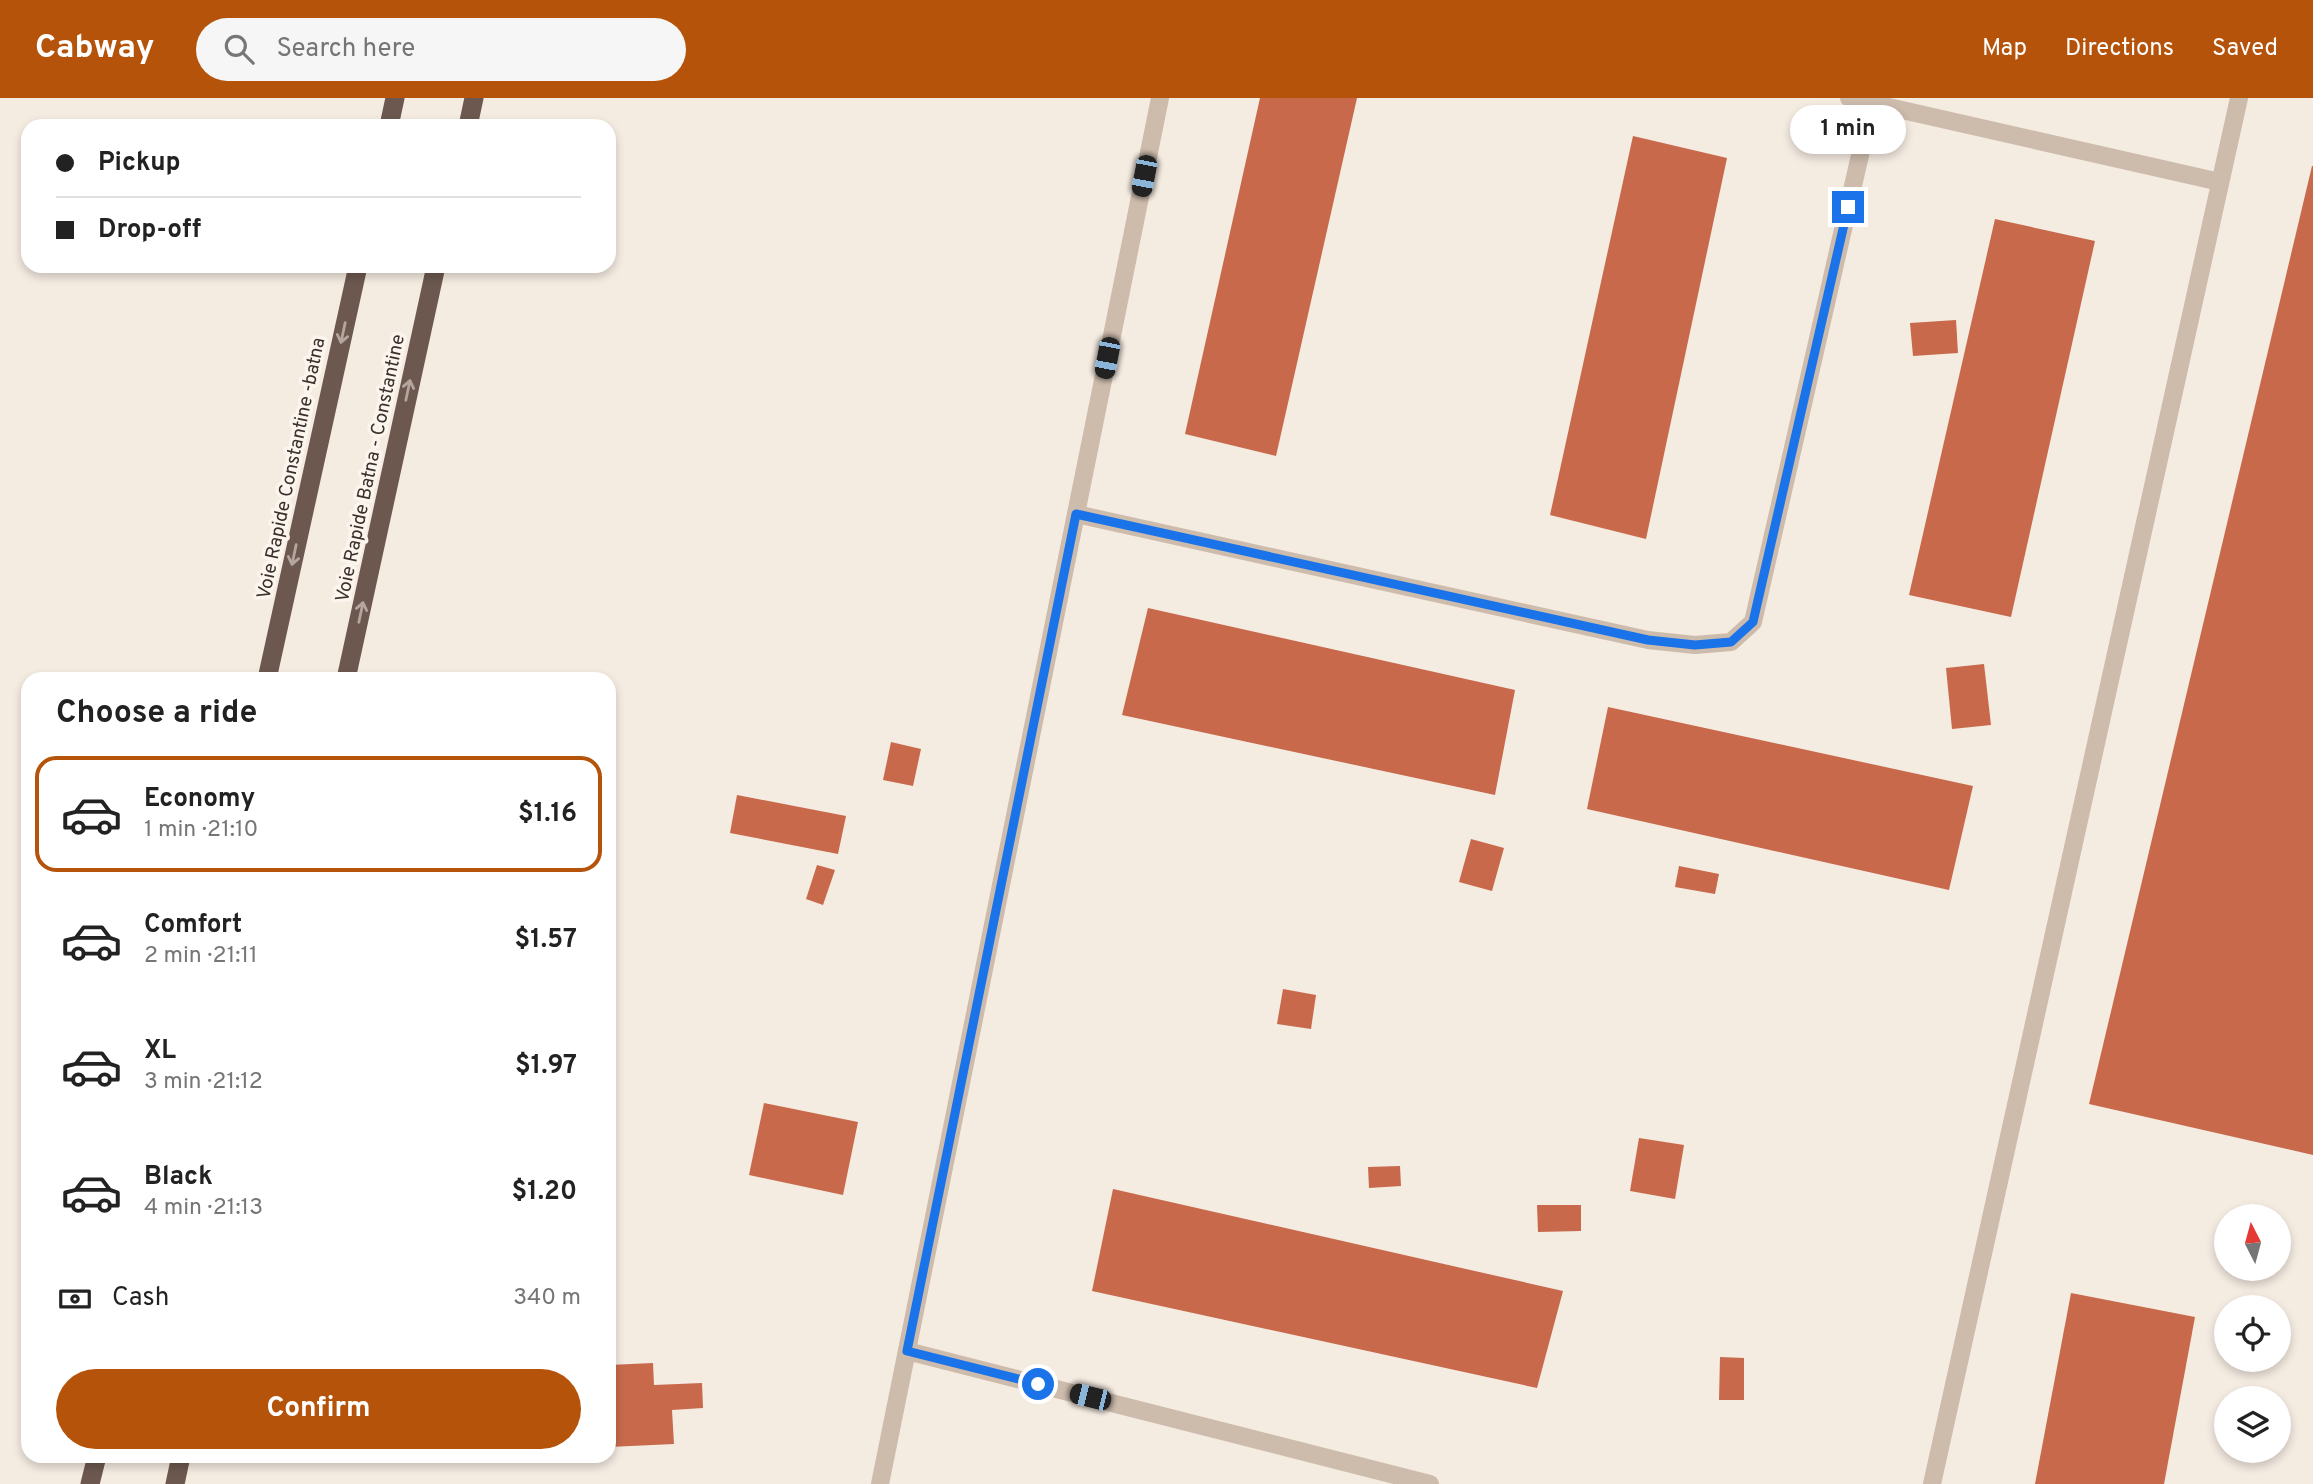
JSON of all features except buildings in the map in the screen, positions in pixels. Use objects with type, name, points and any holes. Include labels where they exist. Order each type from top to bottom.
[{"type":"highway","points":[[390,119],[395,98]]},
{"type":"highway","points":[[470,119],[474,98]]},
{"type":"highway","name":"Voie Rapide Constantine -batna","points":[[269,672],[356,273]]},
{"type":"highway","name":"Voie Rapide Batna - Constantine","points":[[348,672],[434,273]]},
{"type":"highway","points":[[90,1484],[95,1463]]},
{"type":"highway","points":[[175,1484],[180,1463]]},
{"type":"lane","points":[[880,1484],[1160,98]]},
{"type":"lane","points":[[1849,98],[2220,182]]},
{"type":"lane","points":[[1932,1484],[2239,98]]},
{"type":"lane","points":[[1076,514],[1648,640],[1695,645],[1731,642],[1753,622],[1872,103]]},
{"type":"lane","points":[[907,1351],[1430,1484]]},
{"type":"route","points":[[1038,1384],[907,1351],[1076,514],[1648,640],[1695,645],[1731,642],[1753,622],[1848,207]]}]
